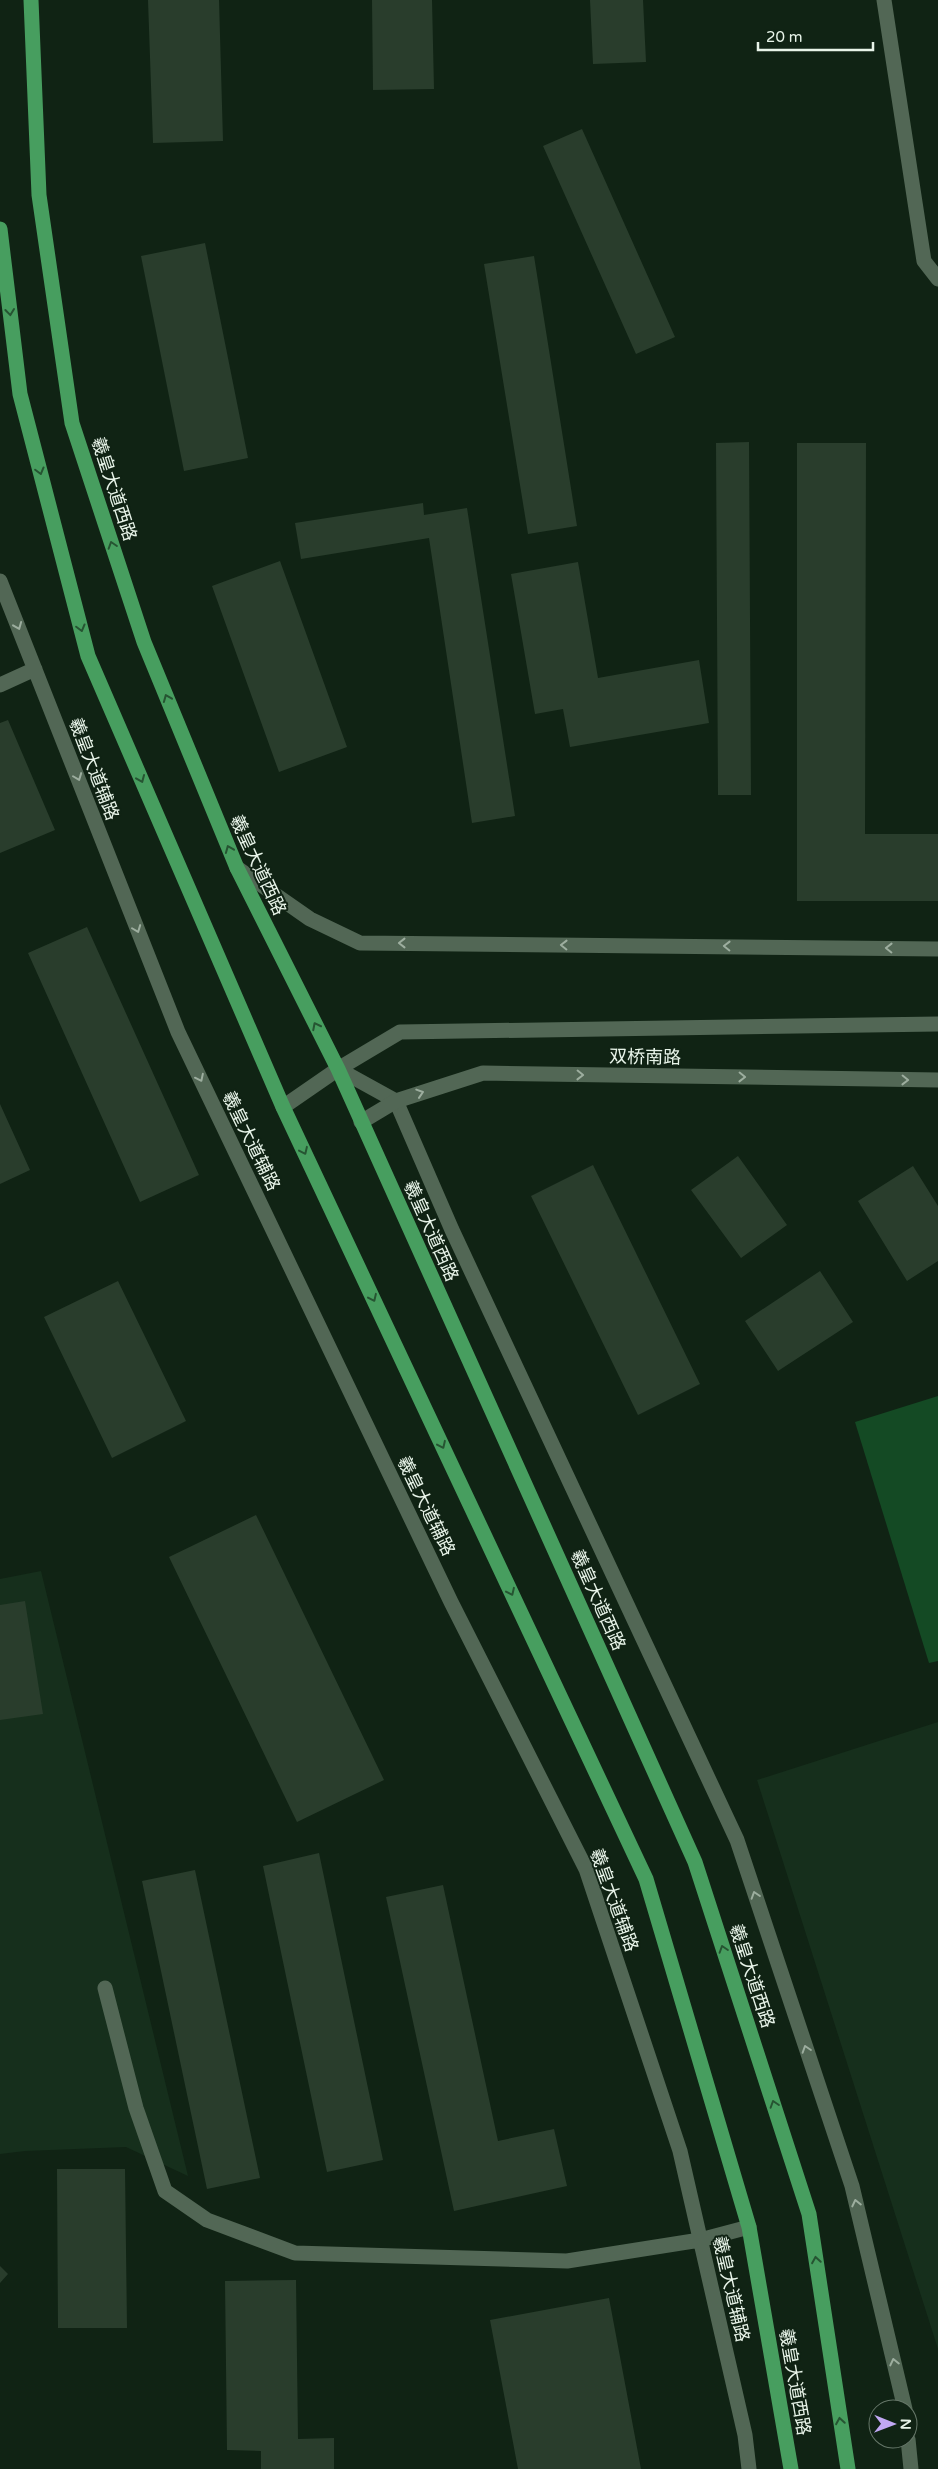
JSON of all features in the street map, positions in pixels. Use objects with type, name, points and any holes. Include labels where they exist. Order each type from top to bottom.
[{"type":"main road","name":"羲皇大道西路","points":[[31,0],[39,195],[72,423],[144,642],[237,868],[338,1069],[695,1862],[809,2214],[848,2469]]},
{"type":"main road","name":"羲皇大道西路","points":[[0,229],[20,394],[88,656],[283,1106],[646,1878],[749,2227],[791,2469]]},
{"type":"street","points":[[884,0],[924,261],[938,279]]},
{"type":"street","name":"羲皇大道辅路","points":[[0,581],[178,1032],[451,1602],[586,1869],[680,2151],[745,2435],[749,2469]]},
{"type":"street","points":[[0,685],[35,670]]},
{"type":"street","points":[[237,868],[310,920],[360,943],[938,949]]},
{"type":"street","points":[[283,1106],[338,1069],[400,1032],[938,1024]]},
{"type":"street","points":[[338,1069],[396,1101],[452,1230],[737,1840],[852,2186],[903,2399]]},
{"type":"street","name":"双桥南路","points":[[361,1122],[396,1101],[483,1073],[938,1080]]},
{"type":"street","points":[[105,1988],[136,2108],[165,2190],[208,2220],[295,2253],[567,2260],[700,2240],[749,2227]]},
{"type":"street","points":[[909,2449],[911,2469]]},
{"type":"shaded area","points":[[41,1571],[188,2176],[126,2147],[25,2151],[0,2154],[0,1579]]},
{"type":"shaded area","points":[[938,1722],[938,2349],[757,1780]]},
{"type":"green space","points":[[938,1396],[938,1661],[929,1663],[855,1422]]},
{"type":"building","points":[[148,0],[219,0],[223,141],[153,143]]},
{"type":"building","points":[[372,0],[432,0],[434,89],[373,90]]},
{"type":"building","points":[[590,0],[643,0],[646,62],[593,64]]},
{"type":"building","points":[[582,129],[675,337],[636,354],[543,146]]},
{"type":"building","points":[[205,243],[248,458],[184,471],[141,256]]},
{"type":"building","points":[[534,256],[577,526],[528,534],[484,264]]},
{"type":"building","points":[[749,442],[751,795],[718,795],[716,443]]},
{"type":"building","points":[[797,443],[866,443],[865,834],[938,834],[938,901],[797,901]]},
{"type":"building","points":[[423,503],[424,515],[467,508],[515,816],[472,823],[429,538],[301,559],[295,523]]},
{"type":"building","points":[[280,561],[347,747],[279,772],[212,586]]},
{"type":"building","points":[[578,562],[598,678],[699,660],[709,723],[570,747],[563,709],[535,714],[511,574]]},
{"type":"building","points":[[8,720],[55,830],[0,853],[0,723]]},
{"type":"building","points":[[87,927],[199,1175],[140,1202],[28,953]]},
{"type":"building","points":[[0,1104],[30,1170],[0,1184]]},
{"type":"building","points":[[738,1156],[787,1225],[741,1258],[691,1190]]},
{"type":"building","points":[[593,1165],[700,1384],[638,1415],[531,1196]]},
{"type":"building","points":[[913,1166],[938,1206],[938,1261],[907,1281],[858,1201]]},
{"type":"building","points":[[820,1271],[853,1322],[778,1371],[745,1321]]},
{"type":"building","points":[[118,1281],[186,1421],[112,1458],[44,1317]]},
{"type":"building","points":[[256,1515],[384,1780],[297,1822],[169,1557]]},
{"type":"building","points":[[25,1601],[43,1714],[0,1720],[0,1605]]},
{"type":"building","points":[[319,1853],[383,2160],[327,2172],[263,1866]]},
{"type":"building","points":[[195,1870],[260,2178],[207,2189],[142,1881]]},
{"type":"building","points":[[443,1885],[498,2141],[554,2129],[567,2186],[454,2211],[386,1897]]},
{"type":"building","points":[[57,2169],[125,2169],[127,2328],[58,2328]]},
{"type":"building","points":[[0,2266],[8,2274],[0,2283]]},
{"type":"building","points":[[296,2280],[298,2439],[334,2438],[334,2469],[261,2469],[261,2451],[227,2450],[225,2281]]},
{"type":"building","points":[[609,2298],[641,2469],[518,2469],[490,2320]]}]
